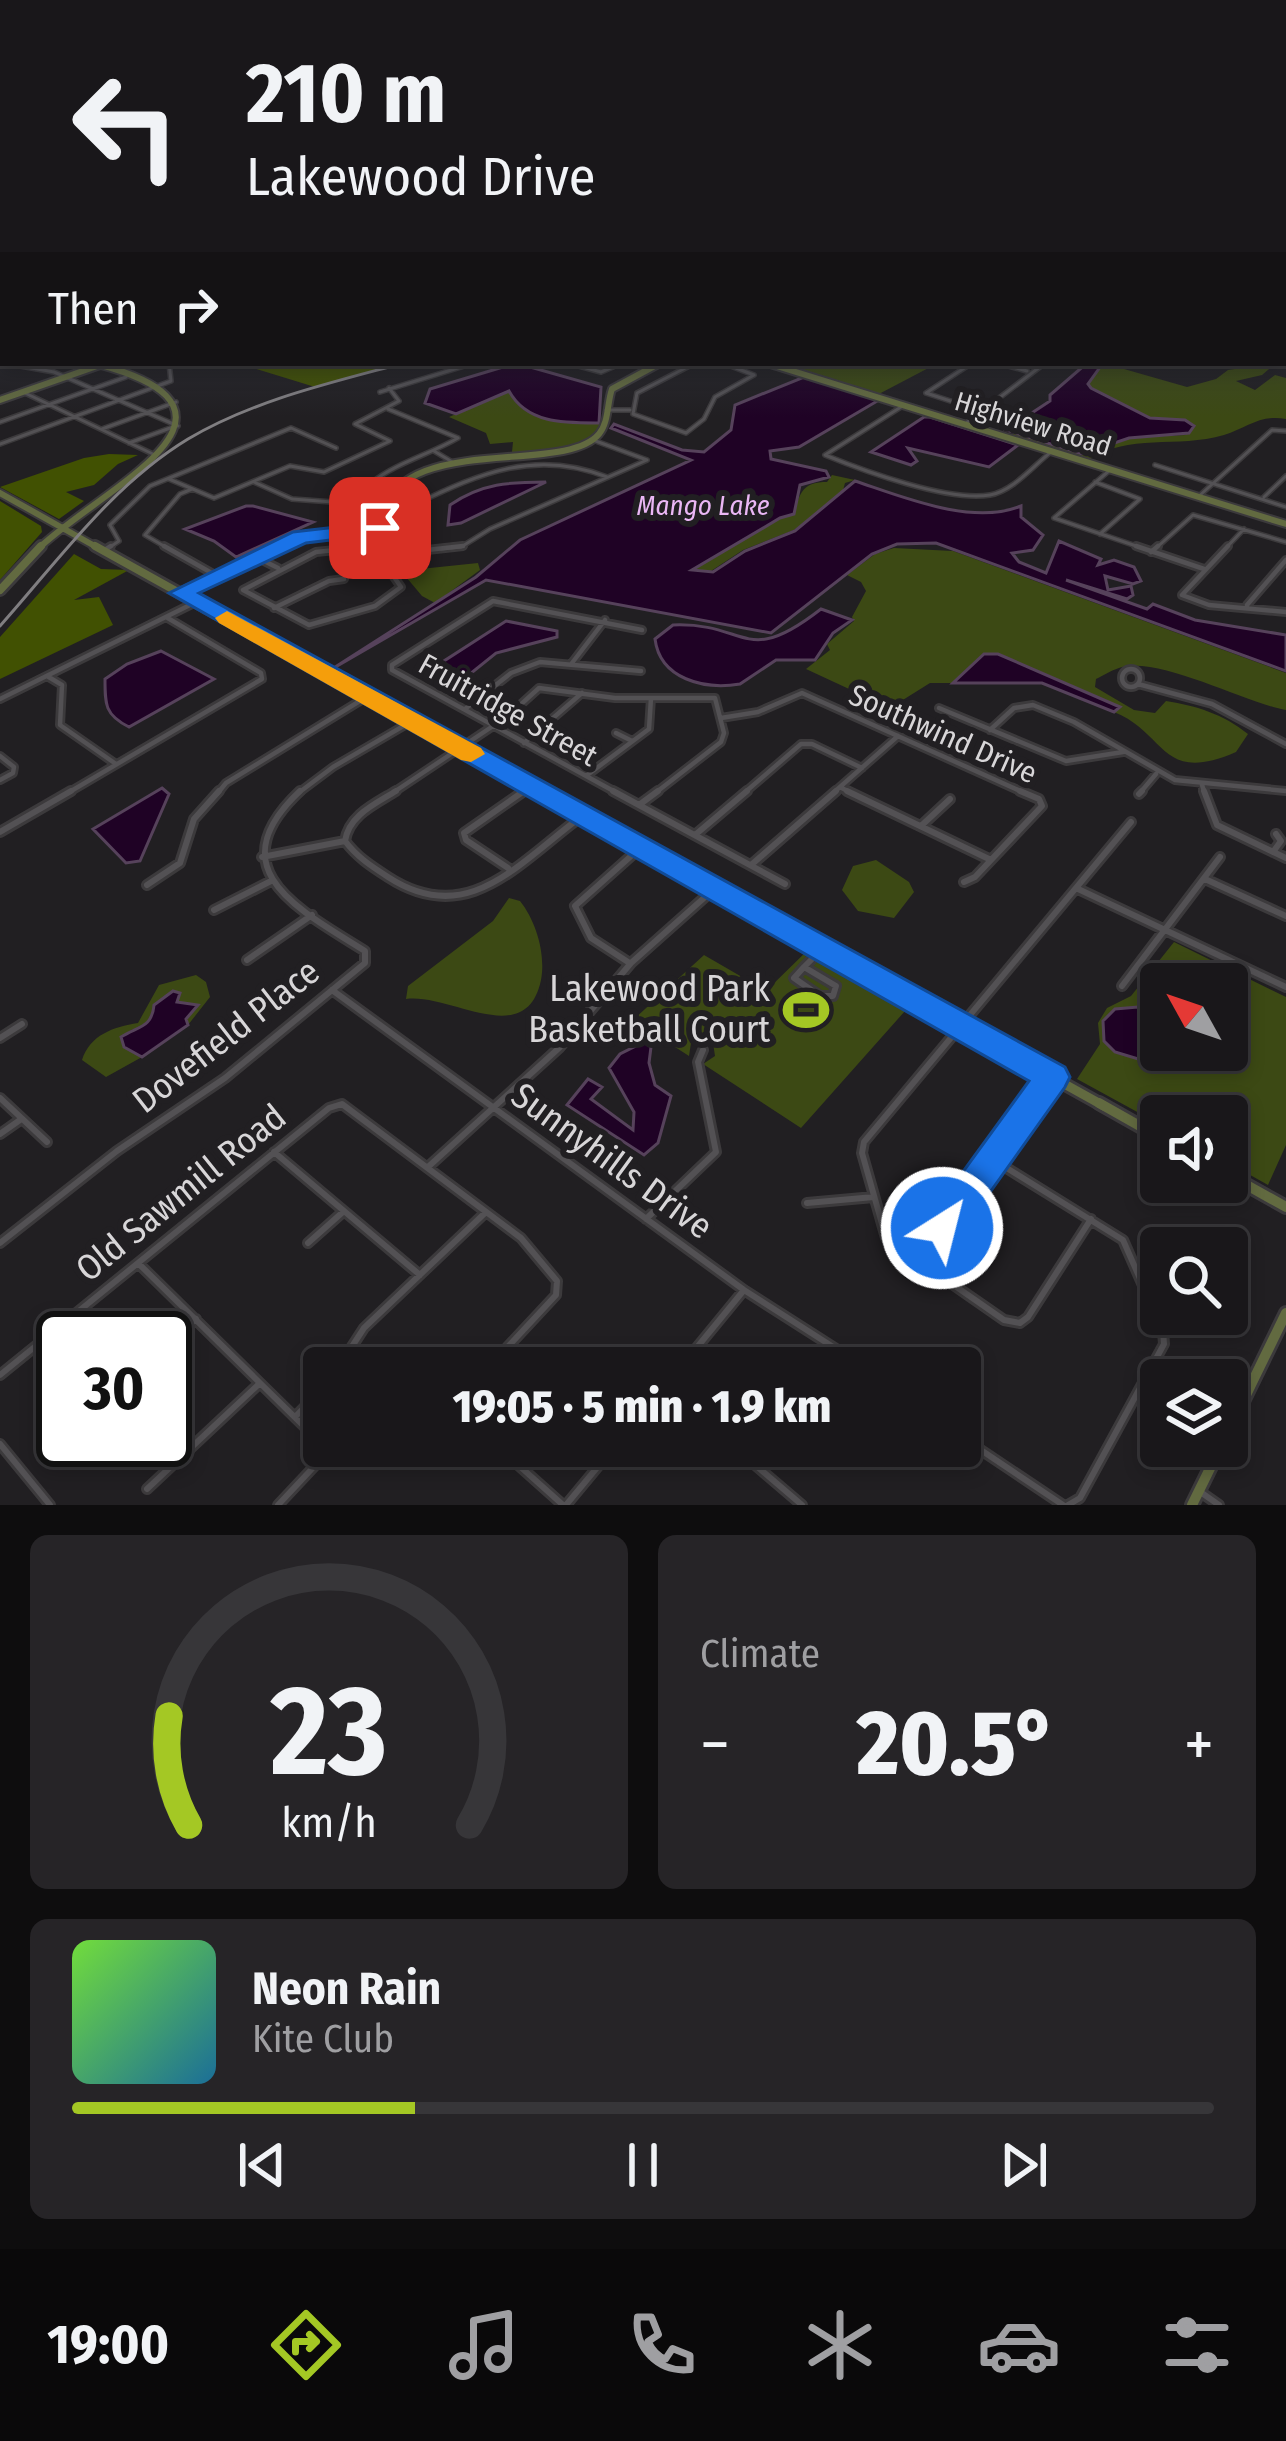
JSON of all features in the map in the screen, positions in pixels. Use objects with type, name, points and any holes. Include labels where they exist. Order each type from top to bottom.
[{"type":"street","points":[[20,366],[63,376],[178,426]]},
{"type":"street","points":[[38,370],[43,366]]},
{"type":"street","points":[[0,398],[94,366]]},
{"type":"street","points":[[0,590],[60,527],[155,455],[178,426],[176,402],[109,366]]},
{"type":"street","points":[[109,366],[124,374]]},
{"type":"street","points":[[0,444],[171,381],[170,366]]},
{"type":"street","points":[[380,392],[464,366]]},
{"type":"street","points":[[579,366],[601,372],[615,366]]},
{"type":"street","points":[[382,545],[316,552],[243,590],[317,625],[375,606],[400,592],[383,563],[381,508],[389,494],[454,463],[565,451],[593,440],[604,428],[613,388],[654,366]]},
{"type":"street","points":[[632,410],[637,393],[689,366]]},
{"type":"street","points":[[632,410],[638,419],[686,434],[704,419],[706,404],[713,397],[754,375],[731,366]]},
{"type":"street","name":"Highview Road","points":[[776,366],[1286,524]]},
{"type":"street","points":[[967,366],[926,393],[984,412]]},
{"type":"street","points":[[1009,366],[1030,372]]},
{"type":"street","points":[[964,424],[1040,366]]},
{"type":"street","points":[[0,422],[124,374]]},
{"type":"street","points":[[0,398],[63,376]]},
{"type":"street","points":[[169,479],[214,498],[294,466],[324,472],[387,444],[388,439],[355,424],[400,398],[389,388]]},
{"type":"street","points":[[24,392],[155,455]]},
{"type":"street","points":[[101,430],[176,402]]},
{"type":"street","points":[[903,406],[825,455],[909,481],[987,495],[1052,452]]},
{"type":"street","points":[[345,531],[348,503],[367,483],[458,439],[387,409]]},
{"type":"street","points":[[606,410],[632,410]]},
{"type":"street","points":[[129,443],[178,426]]},
{"type":"street","points":[[103,551],[119,541],[110,525],[141,492],[169,479],[291,428],[336,448]]},
{"type":"street","points":[[1198,497],[1272,430],[1286,430]]},
{"type":"street","points":[[593,440],[647,460],[490,529],[461,547],[421,549],[415,508],[420,500],[473,473],[574,464],[607,477]]},
{"type":"street","points":[[434,451],[454,463]]},
{"type":"street","points":[[1155,465],[1286,507]]},
{"type":"street","points":[[1110,470],[1053,516],[1204,569]]},
{"type":"street","points":[[1262,500],[1286,476]]},
{"type":"street","points":[[254,482],[292,499],[348,503]]},
{"type":"street","points":[[1095,482],[1139,497],[1099,535]]},
{"type":"street","points":[[192,489],[180,494],[145,535],[217,576]]},
{"type":"street","points":[[0,493],[1140,1126]]},
{"type":"street","points":[[1151,552],[1193,515],[1286,542]]},
{"type":"street","points":[[181,593],[301,537],[416,525]]},
{"type":"street","points":[[1244,529],[1182,595],[1204,604],[1286,612]]},
{"type":"street","points":[[256,557],[279,569]]},
{"type":"street","points":[[1248,608],[1248,601],[1286,560]]},
{"type":"street","points":[[274,608],[329,581],[344,579]]},
{"type":"street","name":"Fruitridge Street","points":[[642,630],[493,601],[392,665],[392,670],[785,884]]},
{"type":"street","points":[[0,699],[198,602]]},
{"type":"street","points":[[0,832],[262,680],[261,674],[166,617]]},
{"type":"street","points":[[572,663],[605,620]]},
{"type":"street","points":[[465,709],[524,666],[572,663],[618,673],[640,671]]},
{"type":"street","points":[[47,676],[62,686],[60,725],[116,764]]},
{"type":"street","points":[[1138,684],[1212,704],[1286,744]]},
{"type":"street","points":[[583,816],[470,896],[432,900],[357,857],[345,841],[347,827],[357,816],[493,727],[539,688],[651,698],[715,698],[721,742],[639,805]]},
{"type":"street","name":"Southwind Drive","points":[[721,718],[758,712],[802,692],[1039,799],[1042,806],[964,882]]},
{"type":"street","points":[[524,743],[582,693]]},
{"type":"street","points":[[147,885],[180,863],[194,819],[226,783],[368,696]]},
{"type":"street","points":[[586,776],[650,730],[651,698]]},
{"type":"street","points":[[990,730],[1014,707],[1030,705],[1095,731],[1156,774],[1202,785],[1247,784],[1286,790]]},
{"type":"street","points":[[939,708],[1066,761],[1123,752]]},
{"type":"street","points":[[214,910],[271,881],[262,856],[267,826],[288,799],[412,721]]},
{"type":"street","points":[[616,733],[633,741]]},
{"type":"street","points":[[751,865],[898,736]]},
{"type":"street","points":[[695,836],[801,744],[812,744],[862,768]]},
{"type":"street","points":[[0,757],[14,766],[13,773],[0,780]]},
{"type":"street","points":[[1139,794],[1156,774]]},
{"type":"street","points":[[1202,785],[1217,825],[1286,858]]},
{"type":"street","points":[[509,869],[466,840],[464,833],[530,787]]},
{"type":"street","points":[[840,787],[991,860]]},
{"type":"street","points":[[922,826],[950,799]]},
{"type":"street","points":[[1091,1219],[1028,1317],[1020,1322],[1004,1320],[886,1238],[864,1142],[1131,822]]},
{"type":"street","points":[[1273,853],[1281,841],[1276,834]]},
{"type":"street","points":[[262,856],[345,841]]},
{"type":"street","points":[[631,963],[591,938],[575,906],[640,848]]},
{"type":"street","points":[[1122,986],[1220,857]]},
{"type":"street","points":[[1204,879],[1286,916]]},
{"type":"street","name":"Dovefield Place","points":[[0,1243],[116,1151],[225,1078],[365,962],[365,951],[271,881]]},
{"type":"street","points":[[1076,888],[1286,986]]},
{"type":"street","points":[[508,1347],[556,1295],[557,1281],[521,1238],[428,1167],[560,1048],[631,963],[714,889]]},
{"type":"street","points":[[247,960],[312,915]]},
{"type":"street","points":[[804,968],[839,990],[827,998],[794,981],[804,968],[822,949]]},
{"type":"street","name":"Sunnyhills Drive","points":[[332,990],[744,1290],[833,1347]]},
{"type":"street","points":[[0,1038],[22,1024]]},
{"type":"street","points":[[646,1219],[716,1152],[698,1062],[703,1050]]},
{"type":"street","points":[[917,1262],[1052,1077]]},
{"type":"street","points":[[0,1098],[47,1142]]},
{"type":"street","name":"Old Sawmill Road","points":[[0,1375],[329,1108],[342,1104],[428,1167]]},
{"type":"street","points":[[0,1134],[22,1118]]},
{"type":"street","points":[[274,1152],[420,1275]]},
{"type":"street","points":[[992,1159],[1124,1240],[1140,1276]]},
{"type":"street","points":[[1248,1186],[1286,1207]]},
{"type":"street","points":[[807,1203],[874,1197]]},
{"type":"street","points":[[308,1243],[344,1211]]},
{"type":"street","points":[[352,1347],[364,1328],[486,1213]]},
{"type":"street","points":[[138,1262],[321,1443],[324,1456],[278,1505]]},
{"type":"street","points":[[697,1347],[744,1290]]},
{"type":"street","points":[[1248,1391],[1286,1313]]},
{"type":"street","points":[[192,1322],[196,1319]]},
{"type":"street","points":[[981,1451],[1051,1501],[1066,1505],[1080,1498],[1164,1344],[1163,1335]]},
{"type":"street","points":[[147,1489],[260,1383]]},
{"type":"street","points":[[295,1417],[303,1409]]},
{"type":"street","points":[[0,1444],[50,1505]]},
{"type":"street","points":[[521,1467],[565,1505],[597,1467]]},
{"type":"street","points":[[758,1467],[802,1505]]},
{"type":"street","points":[[1211,1467],[1196,1498],[1220,1505]]},
{"type":"green space","points":[[247,366],[396,366],[315,387]]},
{"type":"green space","points":[[807,366],[932,366],[877,395],[794,371]]},
{"type":"green space","points":[[1101,366],[1187,387],[1216,379],[1228,370],[1272,366],[1262,375],[1236,381],[1255,390],[1275,375],[1286,378],[1286,419],[1261,420],[1206,439],[1120,447],[1087,461],[1010,436],[1014,433],[1082,454],[1129,438],[1185,435],[1193,426],[1185,420],[1150,418],[1088,384]]},
{"type":"green space","points":[[509,391],[601,424],[573,446],[512,452],[513,442],[490,444],[486,433],[449,417]]},
{"type":"green space","points":[[138,455],[118,464],[94,485],[66,492],[84,501],[59,519],[0,487],[84,458]]},
{"type":"green space","points":[[832,475],[855,480],[845,483],[842,494],[794,530],[743,550],[711,571],[693,569],[794,514],[803,490],[827,482]]},
{"type":"green space","points":[[0,501],[41,526],[42,532],[0,580]]},
{"type":"green space","points":[[894,548],[953,551],[1286,673],[1286,710],[1159,669],[1122,667],[1096,679],[1095,687],[1134,710],[1155,713],[1166,701],[1177,703],[1219,716],[1248,734],[1236,752],[1192,763],[1166,752],[1114,712],[1119,707],[984,654],[953,683],[930,683],[890,708],[806,669],[854,621],[866,591],[861,582],[847,575],[875,554]]},
{"type":"green space","points":[[74,554],[101,569],[129,570],[74,600],[99,597],[113,625],[0,679],[0,637]]},
{"type":"green space","points":[[478,563],[480,570],[435,603],[422,596],[401,571]]},
{"type":"green space","points":[[876,860],[909,882],[914,892],[894,918],[858,911],[842,890],[853,866]]},
{"type":"green space","points":[[509,898],[520,901],[538,938],[542,970],[533,1001],[520,1012],[504,1016],[406,999],[408,986],[493,921]]},
{"type":"green space","points":[[1174,942],[1217,963],[1157,963]]},
{"type":"green space","points":[[812,946],[913,1002],[801,1128],[703,1064],[715,1056],[713,1043],[702,1039],[691,1043],[689,1056],[633,1020],[704,955],[766,991]]},
{"type":"green space","points":[[196,975],[206,982],[210,997],[188,1025],[186,1019],[195,1010],[176,1002],[146,1026],[131,1030],[124,1047],[142,1057],[106,1077],[82,1060],[104,1034],[138,1023],[159,985]]},
{"type":"green space","points":[[1248,978],[1286,997],[1286,1145],[1268,1185],[1248,1174],[1248,1095],[1140,1095],[1140,1114],[1077,1079],[1100,1044],[1098,1023],[1107,1008],[1131,996],[1140,985],[1140,1071],[1248,1071]]},
{"type":"water","points":[[506,366],[527,366],[601,387],[599,423],[536,416],[509,391],[456,414],[425,403],[430,389]]},
{"type":"water","points":[[1084,366],[1101,366],[1088,384],[1091,388],[1150,418],[1185,420],[1194,426],[1189,433],[1129,438],[1082,454],[1006,430],[1050,401],[1050,395]]},
{"type":"water","name":"Mango Lake","points":[[804,377],[879,400],[799,447],[770,451],[771,459],[826,471],[829,477],[800,485],[794,514],[692,570],[713,572],[745,551],[795,531],[855,481],[960,511],[981,513],[1021,506],[1021,517],[1043,535],[1033,550],[1012,553],[1019,562],[1046,573],[1059,541],[1101,559],[1098,565],[1114,560],[1134,567],[1141,581],[1133,584],[1105,576],[1108,590],[1131,586],[1133,595],[1127,599],[1066,580],[1147,609],[1153,604],[1195,620],[1286,635],[1286,671],[936,543],[897,544],[872,554],[771,633],[486,580],[332,669],[476,577],[520,540],[691,460],[611,428],[614,424],[682,450],[704,452],[731,430],[735,405]]},
{"type":"water","points":[[924,417],[1018,445],[989,467],[908,448],[917,461],[911,465],[871,452]]},
{"type":"water","points":[[546,482],[448,525],[450,505],[473,492],[508,483]]},
{"type":"water","points":[[246,506],[313,522],[236,557],[185,529]]},
{"type":"water","points":[[821,609],[852,620],[833,633],[815,660],[776,660],[740,684],[686,679],[665,664],[655,639],[673,625],[760,640],[796,627]]},
{"type":"water","points":[[506,621],[557,631],[557,637],[496,653],[470,674],[457,675],[443,668],[444,661]]},
{"type":"water","points":[[161,651],[214,679],[129,727],[108,708],[105,679]]},
{"type":"water","points":[[984,654],[998,654],[1120,707],[1114,712],[1042,683],[953,683]]},
{"type":"water","points":[[162,788],[169,794],[140,861],[126,863],[93,829]]},
{"type":"water","points":[[173,991],[180,993],[177,1002],[198,1005],[186,1019],[188,1025],[142,1057],[124,1047],[121,1037],[147,1022],[154,1005]]},
{"type":"water","points":[[1140,1008],[1140,1060],[1115,1052],[1104,1041],[1103,1021],[1115,1009]]},
{"type":"water","points":[[644,1042],[651,1047],[649,1063],[655,1085],[671,1096],[658,1143],[644,1155],[567,1105],[588,1079],[602,1087],[591,1099],[633,1130],[634,1112],[609,1068],[620,1054]]},
{"type":"railway","points":[[0,626],[110,501],[188,439],[266,403],[393,366]]},
{"type":"slow traffic","points":[[227,618],[471,754]]},
{"type":"place","name":"Lakewood Park Basketball Court","points":[[806,1010]]},
{"type":"route","points":[[380,528],[301,537],[181,593],[1052,1077],[942,1228]]}]
